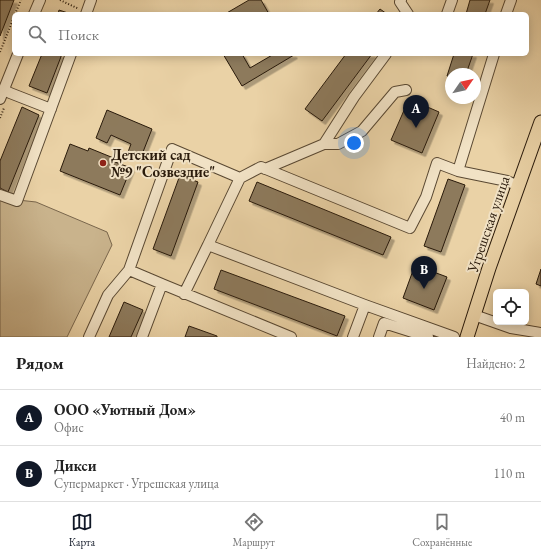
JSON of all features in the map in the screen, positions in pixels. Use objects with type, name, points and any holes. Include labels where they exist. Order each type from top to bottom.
[{"type":"main road","name":"Угрешская улица","points":[[467,337],[489,268],[541,122]]},
{"type":"street","points":[[35,12],[40,0]]},
{"type":"street","points":[[86,12],[91,0]]},
{"type":"street","points":[[401,0],[400,2],[407,12]]},
{"type":"street","points":[[448,12],[452,0]]},
{"type":"street","points":[[507,12],[511,0]]},
{"type":"street","points":[[17,56],[2,94],[10,93],[51,109]]},
{"type":"street","points":[[0,195],[17,201],[70,56]]},
{"type":"street","points":[[324,144],[354,97],[385,56]]},
{"type":"street","points":[[458,171],[493,56]]},
{"type":"street","points":[[265,169],[324,144],[338,144],[362,131],[395,92],[406,90]]},
{"type":"street","points":[[89,337],[108,296],[129,270],[172,149],[240,178]]},
{"type":"street","points":[[184,294],[240,178],[261,166],[265,169],[410,228],[426,197],[437,163],[458,171],[507,181],[519,186]]},
{"type":"street","points":[[208,245],[365,305],[454,337]]},
{"type":"street","points":[[129,270],[291,337]]},
{"type":"street","points":[[142,337],[162,284]]},
{"type":"street","points":[[353,337],[365,305]]},
{"type":"street","points":[[474,315],[511,328],[541,333]]},
{"type":"street","points":[[379,337],[384,323],[428,337]]},
{"type":"path","points":[[16,12],[21,0]]},
{"type":"path","points":[[60,0],[84,12]]},
{"type":"path","points":[[0,52],[12,22]]},
{"type":"shaded area","points":[[0,198],[36,202],[107,232],[112,245],[67,337],[0,337]]},
{"type":"building","points":[[0,0],[14,0],[0,36]]},
{"type":"building","points":[[249,0],[261,0],[268,12],[228,12]]},
{"type":"building","points":[[470,0],[490,0],[486,12],[467,12]]},
{"type":"building","points":[[41,56],[61,56],[47,93],[29,86]]},
{"type":"building","points":[[224,56],[243,56],[250,68],[271,56],[292,56],[242,86]]},
{"type":"building","points":[[345,56],[371,56],[322,121],[305,109]]},
{"type":"building","points":[[453,56],[472,56],[468,68],[450,68]]},
{"type":"building","points":[[409,99],[439,112],[422,153],[391,140]]},
{"type":"building","points":[[22,107],[39,115],[8,192],[0,188],[0,161]]},
{"type":"building","points":[[107,110],[152,129],[141,157],[128,152],[131,144],[111,135],[107,143],[96,138]]},
{"type":"building","points":[[70,144],[88,151],[89,148],[116,159],[115,162],[131,168],[120,195],[60,171]]},
{"type":"building","points":[[180,175],[198,182],[171,256],[153,249]]},
{"type":"building","points":[[448,179],[465,185],[441,252],[424,246]]},
{"type":"building","points":[[257,182],[391,237],[383,255],[249,201]]},
{"type":"building","points":[[415,265],[447,277],[434,310],[403,298]]},
{"type":"building","points":[[541,269],[541,286],[536,284]]},
{"type":"building","points":[[221,270],[345,316],[337,336],[214,289]]},
{"type":"building","points":[[124,302],[143,310],[131,337],[109,337]]},
{"type":"building","points":[[189,326],[217,336],[217,337],[185,337]]},
{"type":"place","name":"ООО «Уютный Дом»","points":[[416,128]]},
{"type":"place","name":"Детский сад №9 \"Созвездие\"","points":[[103,163]]},
{"type":"place","name":"Дикси","points":[[424,289]]}]
